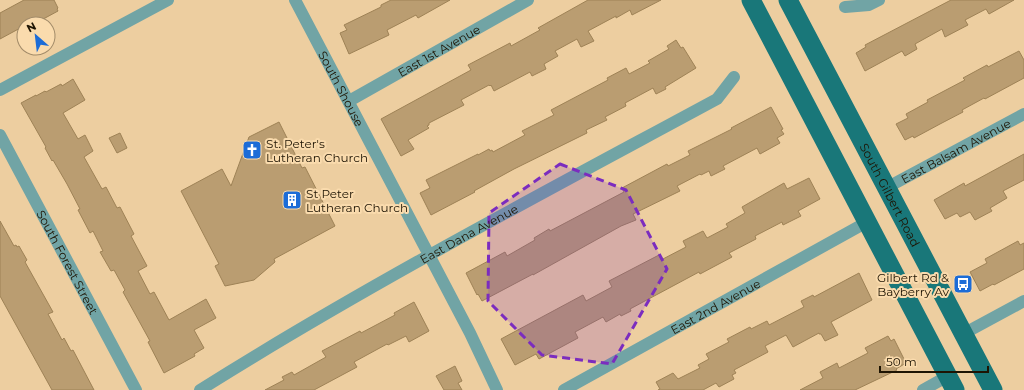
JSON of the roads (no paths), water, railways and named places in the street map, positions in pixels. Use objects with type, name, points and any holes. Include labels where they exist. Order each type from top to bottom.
[{"type":"main road","points":[[751,0],[951,383]]},
{"type":"main road","name":"South Gilbert Road","points":[[788,0],[993,390]]},
{"type":"street","points":[[0,90],[168,0]]},
{"type":"street","name":"South Shouse","points":[[295,0],[470,333],[496,390]]},
{"type":"street","name":"East 1st Avenue","points":[[349,101],[528,0]]},
{"type":"street","points":[[845,8],[869,5],[879,0]]},
{"type":"street","name":"East Dana Avenue","points":[[200,390],[248,360],[429,255],[717,99],[734,77]]},
{"type":"street","name":"East Balsam Avenue","points":[[886,188],[1024,114]]},
{"type":"street","name":"South Forest Street","points":[[0,135],[136,390]]},
{"type":"street","name":"East 2nd Avenue","points":[[564,390],[866,222]]},
{"type":"street","points":[[963,334],[1024,301]]},
{"type":"street","points":[[923,390],[951,383]]},
{"type":"place","name":"St. Peter's Lutheran Church","points":[[252,150]]},
{"type":"place","name":"St Peter Lutheran Church","points":[[292,200]]},
{"type":"place","name":"Gilbert Rd & Bayberry Av","points":[[963,284]]}]
